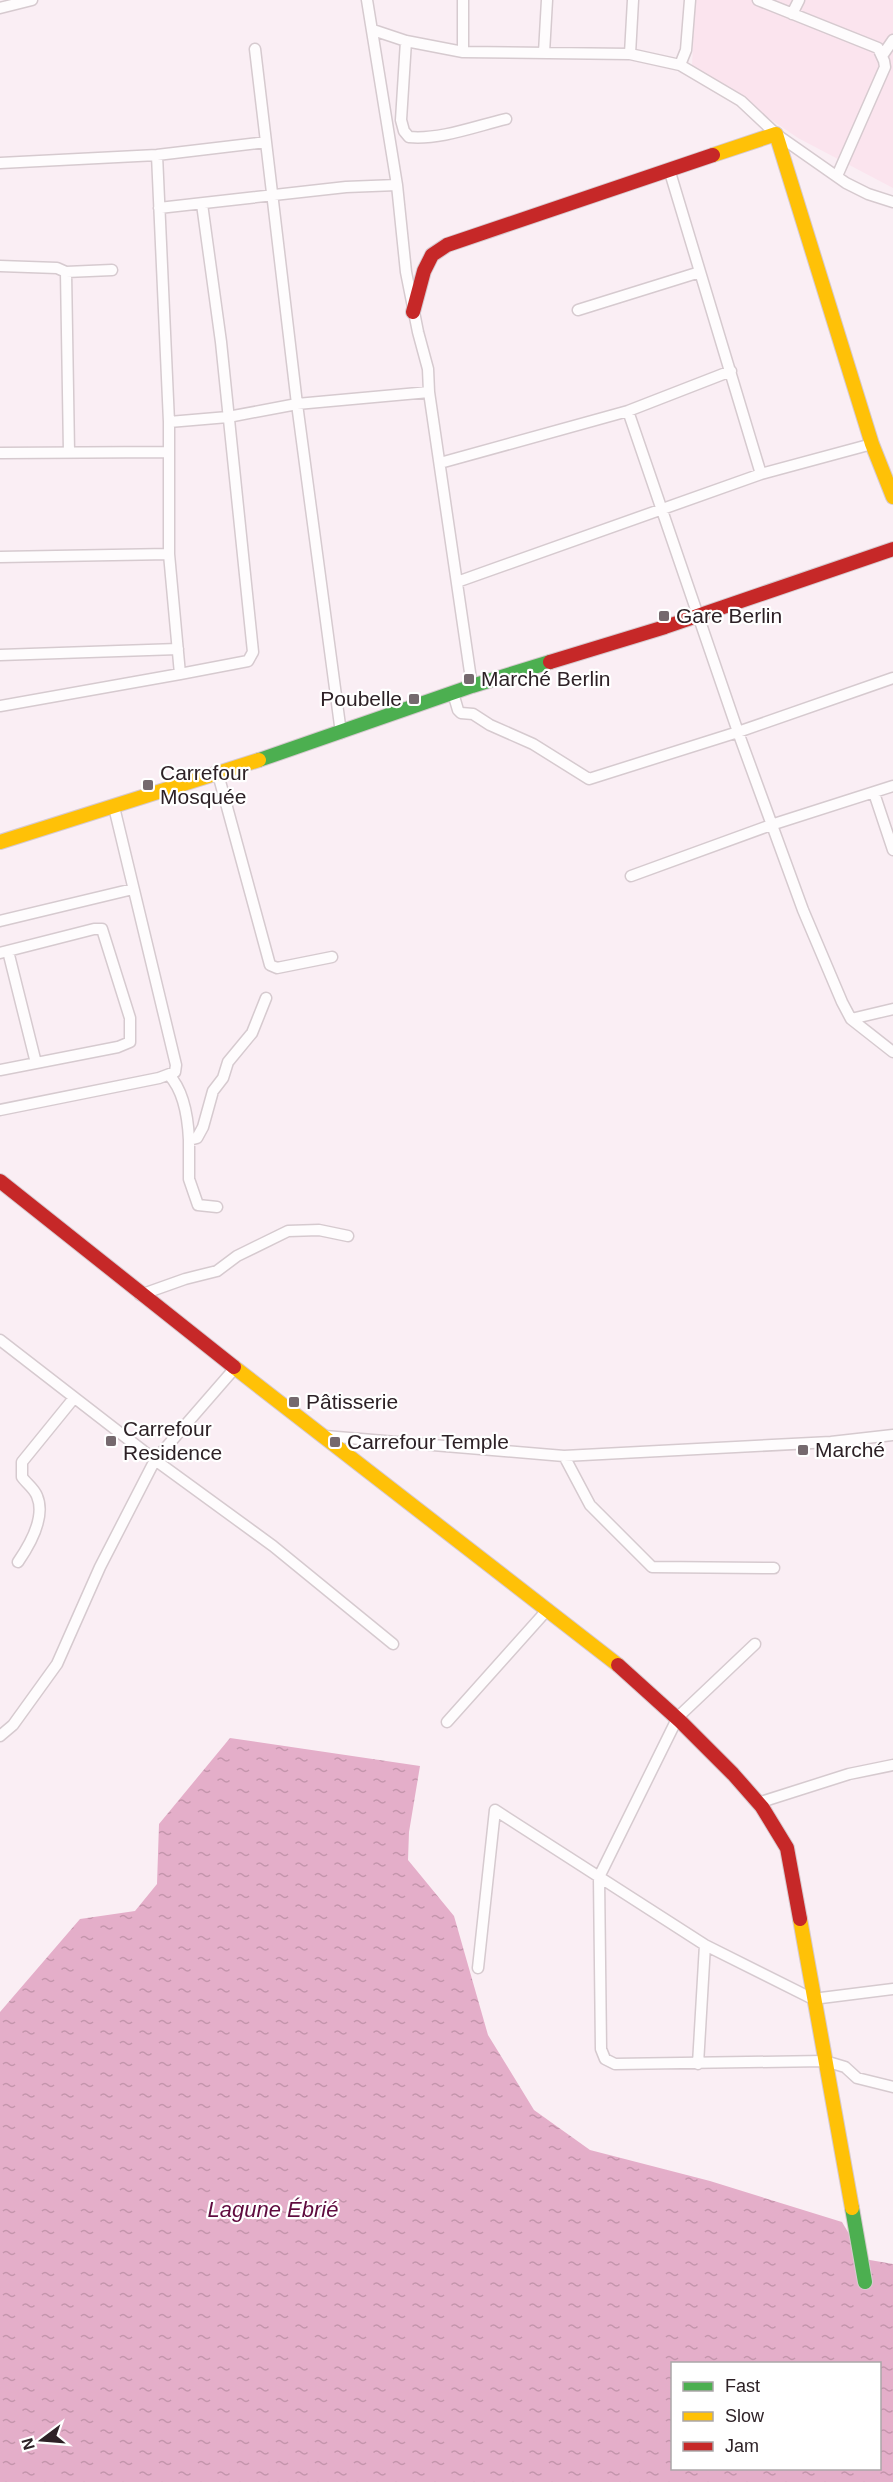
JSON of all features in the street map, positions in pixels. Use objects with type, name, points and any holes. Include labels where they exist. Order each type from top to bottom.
[{"type":"street","points":[[0,8],[32,0]]},
{"type":"street","points":[[367,0],[397,185],[406,272],[413,312],[428,369],[429,393],[472,686]]},
{"type":"street","points":[[462,0],[463,52]]},
{"type":"street","points":[[544,53],[547,0]]},
{"type":"street","points":[[630,54],[633,0]]},
{"type":"street","points":[[680,65],[686,50],[690,0]]},
{"type":"street","points":[[758,0],[878,48],[882,56],[885,67],[837,176]]},
{"type":"street","points":[[792,14],[799,0]]},
{"type":"street","points":[[373,30],[406,41],[463,52],[630,54],[680,65],[741,101],[776,134],[837,176],[868,194],[893,202]]},
{"type":"street","points":[[882,56],[893,40]]},
{"type":"street","points":[[406,41],[401,120],[409,137],[419,138],[506,119]]},
{"type":"street","points":[[255,49],[297,404],[340,733]]},
{"type":"street","points":[[413,312],[424,271],[432,255],[447,245],[776,134]]},
{"type":"street","points":[[776,134],[872,444],[893,497]]},
{"type":"street","points":[[0,163],[157,155],[266,142]]},
{"type":"street","points":[[157,155],[170,422],[169,554],[180,674]]},
{"type":"street","points":[[669,169],[761,474]]},
{"type":"street","points":[[159,208],[346,187],[397,185]]},
{"type":"street","points":[[0,706],[248,660],[253,652],[202,204]]},
{"type":"street","points":[[0,266],[57,268],[66,272],[112,270]]},
{"type":"street","points":[[66,272],[69,452]]},
{"type":"street","points":[[578,310],[700,272]]},
{"type":"street","points":[[440,462],[628,411],[731,371]]},
{"type":"street","points":[[170,422],[228,417],[297,404],[429,393]]},
{"type":"street","points":[[628,411],[697,616],[803,910],[851,1019],[893,1052]]},
{"type":"street","points":[[457,582],[761,474],[872,444]]},
{"type":"street","points":[[0,453],[168,452]]},
{"type":"street","points":[[0,842],[218,774],[472,686],[697,616],[893,549]]},
{"type":"street","points":[[0,557],[169,554]]},
{"type":"street","points":[[0,656],[178,649]]},
{"type":"street","points":[[453,693],[461,713],[473,714],[490,725],[533,744],[589,779],[738,732],[893,678]]},
{"type":"street","points":[[218,774],[270,965],[277,968],[332,957]]},
{"type":"street","points":[[631,876],[771,825],[893,786]]},
{"type":"street","points":[[874,793],[893,850]]},
{"type":"street","points":[[0,1110],[175,1072],[176,1065],[114,807]]},
{"type":"street","points":[[0,921],[133,889]]},
{"type":"street","points":[[0,1070],[36,1063],[118,1047],[130,1042],[130,1018],[102,929],[94,929],[4,952],[36,1063]]},
{"type":"street","points":[[189,1140],[196,1138],[203,1127],[213,1091],[223,1078],[228,1062],[252,1034],[266,998]]},
{"type":"street","points":[[851,1019],[893,1010]]},
{"type":"street","points":[[169,1075],[176,1083],[184,1108],[189,1140],[189,1179],[198,1205],[217,1207]]},
{"type":"street","points":[[0,1181],[140,1295],[548,1609],[678,1718],[760,1802],[777,1826],[787,1848],[865,2282]]},
{"type":"street","points":[[140,1295],[185,1279],[217,1271],[237,1256],[288,1231],[319,1230],[348,1236]]},
{"type":"street","points":[[0,1340],[155,1460],[273,1546],[393,1644]]},
{"type":"street","points":[[0,1736],[13,1725],[57,1664],[100,1567],[155,1460],[235,1368]]},
{"type":"street","points":[[18,1562],[36,1532],[39,1505],[37,1495],[22,1477],[22,1462],[74,1398]]},
{"type":"street","points":[[324,1436],[564,1456],[831,1442],[893,1436]]},
{"type":"street","points":[[564,1456],[590,1505],[652,1567],[774,1568]]},
{"type":"street","points":[[447,1722],[548,1609]]},
{"type":"street","points":[[755,1644],[678,1718],[599,1877],[601,2049],[604,2059],[615,2064],[825,2061],[845,2067],[857,2078],[893,2087]]},
{"type":"street","points":[[760,1802],[849,1774],[893,1765]]},
{"type":"street","points":[[478,1968],[495,1810],[705,1945],[813,1998],[893,1989]]},
{"type":"street","points":[[698,2064],[705,1945]]},
{"type":"shaded area","points":[[695,0],[893,0],[893,188],[798,138],[692,66]]},
{"type":"water","name":"Lagune Ébrié","points":[[230,1738],[420,1766],[409,1832],[408,1860],[454,1916],[488,2035],[534,2110],[590,2150],[710,2181],[842,2222],[864,2259],[893,2264],[893,2482],[0,2482],[0,2012],[80,1919],[135,1911],[157,1884],[159,1824]]},
{"type":"traffic: fast","points":[[259,760],[472,686],[550,662]]},
{"type":"traffic: fast","points":[[852,2208],[865,2282]]},
{"type":"traffic: slow","points":[[713,155],[776,134],[872,444],[893,497]]},
{"type":"traffic: slow","points":[[0,842],[259,760]]},
{"type":"traffic: slow","points":[[234,1367],[618,1665]]},
{"type":"traffic: slow","points":[[800,1919],[852,2208]]},
{"type":"traffic: jam","points":[[413,312],[424,271],[432,255],[447,245],[713,155]]},
{"type":"traffic: jam","points":[[550,662],[665,627],[893,549]]},
{"type":"traffic: jam","points":[[0,1181],[234,1367]]},
{"type":"traffic: jam","points":[[618,1665],[680,1721],[762,1807],[787,1848],[800,1919]]},
{"type":"place","name":"Gare Berlin","points":[[664,616]]},
{"type":"place","name":"Marché Berlin","points":[[469,679]]},
{"type":"place","name":"Poubelle","points":[[414,699]]},
{"type":"place","name":"Carrefour Mosquée","points":[[148,785]]},
{"type":"place","name":"Pâtisserie","points":[[294,1402]]},
{"type":"place","name":"Carrefour Residence","points":[[111,1441]]},
{"type":"place","name":"Carrefour Temple","points":[[335,1442]]},
{"type":"place","name":"Marché","points":[[803,1450]]}]
